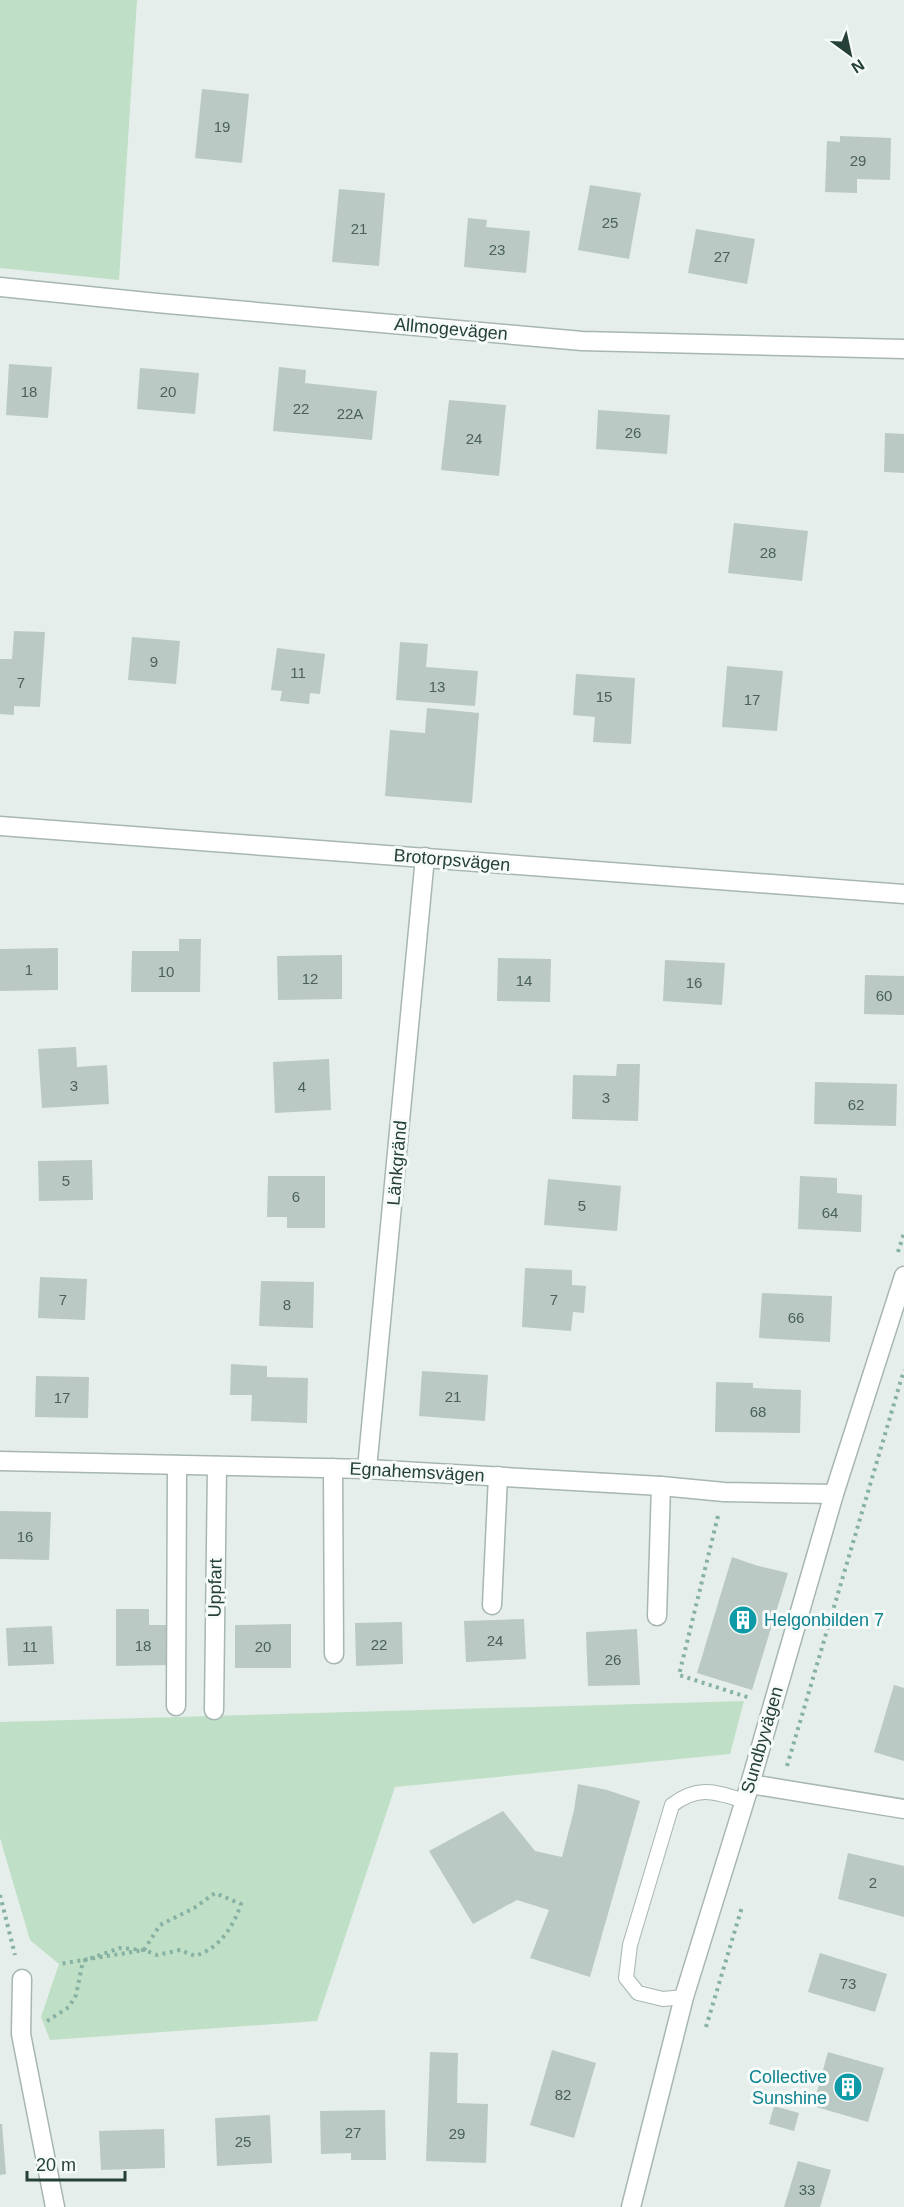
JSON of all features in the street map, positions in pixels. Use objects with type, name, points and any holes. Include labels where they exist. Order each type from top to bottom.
[{"type":"street","name":"Allmogevägen","points":[[0,287],[582,341],[904,349]]},
{"type":"street","name":"Brotorpsvägen","points":[[0,826],[904,894]]},
{"type":"street","name":"Länkgränd","points":[[367,1469],[426,857]]},
{"type":"street","name":"Sundbyvägen","points":[[631,2207],[684,1996],[747,1792],[834,1494],[904,1276]]},
{"type":"street","name":"Egnahemsvägen","points":[[0,1461],[367,1469],[661,1486],[724,1492],[834,1494]]},
{"type":"street","points":[[176,1706],[177,1465]]},
{"type":"street","name":"Uppfart","points":[[214,1710],[217,1466]]},
{"type":"street","points":[[333,1468],[334,1654]]},
{"type":"street","points":[[492,1605],[498,1476]]},
{"type":"street","points":[[657,1616],[661,1486]]},
{"type":"street","points":[[747,1792],[904,1809]]},
{"type":"street","points":[[22,1979],[21,2034],[55,2207]]},
{"type":"lane","points":[[684,1996],[663,1999],[638,1993],[626,1978],[630,1945],[672,1806],[684,1796],[705,1790],[747,1792]]},
{"type":"path","points":[[724,1492],[679,1675],[760,1701]]},
{"type":"path","points":[[59,1964],[83,1961],[120,1948],[144,1950],[157,1955],[180,1950],[195,1956],[209,1951],[229,1930],[241,1904],[215,1893],[194,1908],[160,1925],[144,1950]]},
{"type":"path","points":[[0,1895],[22,1979]]},
{"type":"path","points":[[43,2023],[69,2007],[76,1995],[83,1961]]},
{"type":"green space","points":[[0,0],[137,0],[119,280],[0,268]]},
{"type":"green space","points":[[744,1701],[730,1754],[395,1787],[317,2021],[50,2040],[41,2017],[59,1964],[30,1940],[0,1838],[0,1722]]},
{"type":"building","points":[[202,89],[249,94],[242,163],[195,158]]},
{"type":"building","points":[[840,136],[891,138],[890,180],[857,179],[857,193],[825,192],[827,141],[840,142]]},
{"type":"building","points":[[590,185],[641,193],[629,259],[578,250]]},
{"type":"building","points":[[339,189],[385,193],[379,266],[332,262]]},
{"type":"building","points":[[468,218],[487,220],[486,227],[530,231],[526,273],[464,267]]},
{"type":"building","points":[[696,229],[755,239],[747,284],[688,273]]},
{"type":"building","points":[[9,364],[52,367],[48,418],[6,415]]},
{"type":"building","points":[[279,367],[306,370],[305,383],[377,391],[372,440],[273,431]]},
{"type":"building","points":[[140,368],[199,373],[195,414],[137,409]]},
{"type":"building","points":[[449,400],[506,405],[499,476],[441,470]]},
{"type":"building","points":[[598,410],[670,415],[667,454],[596,449]]},
{"type":"building","points":[[885,433],[904,434],[904,473],[884,472]]},
{"type":"building","points":[[734,523],[808,531],[802,581],[728,573]]},
{"type":"building","points":[[14,631],[45,632],[40,707],[14,706],[14,715],[0,714],[0,659],[12,659]]},
{"type":"building","points":[[132,637],[180,641],[176,684],[128,680]]},
{"type":"building","points":[[400,642],[428,644],[426,667],[478,671],[475,706],[396,700]]},
{"type":"building","points":[[277,648],[325,654],[320,694],[310,693],[309,704],[280,701],[282,691],[271,690]]},
{"type":"building","points":[[727,666],[783,671],[777,731],[722,727]]},
{"type":"building","points":[[576,674],[635,678],[631,744],[593,742],[595,717],[573,715]]},
{"type":"building","points":[[427,708],[479,713],[472,803],[385,796],[390,730],[425,733]]},
{"type":"building","points":[[179,939],[201,939],[200,992],[131,992],[132,951],[179,951]]},
{"type":"building","points":[[58,948],[58,990],[0,991],[0,949]]},
{"type":"building","points":[[342,955],[342,999],[278,1000],[277,956]]},
{"type":"building","points":[[498,958],[551,959],[550,1002],[497,1001]]},
{"type":"building","points":[[665,960],[725,963],[722,1005],[663,1001]]},
{"type":"building","points":[[865,975],[904,976],[904,1015],[864,1014]]},
{"type":"building","points":[[76,1047],[77,1067],[107,1065],[109,1104],[42,1108],[38,1049]]},
{"type":"building","points":[[329,1059],[331,1110],[275,1113],[273,1062]]},
{"type":"building","points":[[617,1064],[640,1064],[638,1121],[572,1119],[573,1075],[616,1076]]},
{"type":"building","points":[[815,1082],[897,1084],[896,1126],[814,1124]]},
{"type":"building","points":[[92,1160],[93,1200],[39,1201],[38,1161]]},
{"type":"building","points":[[268,1176],[325,1176],[325,1228],[287,1228],[287,1217],[267,1217]]},
{"type":"building","points":[[800,1176],[837,1178],[837,1193],[862,1195],[861,1232],[798,1229]]},
{"type":"building","points":[[548,1179],[621,1186],[617,1231],[544,1225]]},
{"type":"building","points":[[525,1268],[572,1270],[572,1285],[586,1286],[584,1313],[573,1312],[571,1331],[522,1327]]},
{"type":"building","points":[[40,1277],[87,1279],[85,1320],[38,1318]]},
{"type":"building","points":[[261,1281],[314,1282],[313,1328],[259,1326]]},
{"type":"building","points":[[762,1293],[832,1296],[830,1342],[759,1338]]},
{"type":"building","points":[[231,1364],[267,1366],[267,1377],[308,1378],[307,1423],[251,1421],[252,1395],[230,1395]]},
{"type":"building","points":[[422,1371],[488,1375],[485,1421],[419,1416]]},
{"type":"building","points":[[36,1376],[89,1377],[88,1418],[35,1417]]},
{"type":"building","points":[[716,1382],[753,1383],[753,1388],[801,1390],[800,1433],[715,1432]]},
{"type":"building","points":[[0,1511],[51,1512],[49,1560],[0,1559]]},
{"type":"building","name":"Helgonbilden 7","points":[[732,1557],[788,1573],[752,1690],[697,1673]]},
{"type":"building","points":[[116,1609],[149,1609],[149,1625],[171,1625],[171,1665],[116,1666]]},
{"type":"building","points":[[524,1619],[526,1659],[466,1662],[464,1621]]},
{"type":"building","points":[[402,1622],[403,1664],[356,1666],[355,1623]]},
{"type":"building","points":[[291,1624],[291,1668],[235,1668],[235,1625]]},
{"type":"building","points":[[52,1626],[54,1664],[8,1666],[6,1628]]},
{"type":"building","points":[[637,1629],[640,1685],[588,1686],[586,1632]]},
{"type":"building","points":[[894,1685],[904,1688],[904,1761],[874,1752]]},
{"type":"building","points":[[578,1784],[607,1790],[640,1801],[590,1977],[530,1958],[549,1910],[517,1900],[473,1924],[429,1851],[503,1811],[535,1851],[562,1857]]},
{"type":"building","points":[[848,1853],[904,1866],[904,1917],[838,1899]]},
{"type":"building","points":[[820,1953],[887,1974],[875,2012],[808,1992]]},
{"type":"building","points":[[552,2050],[596,2063],[574,2138],[530,2125]]},
{"type":"building","points":[[430,2052],[458,2053],[457,2103],[488,2104],[486,2163],[426,2161]]},
{"type":"building","name":"Collective Sunshine","points":[[828,2052],[884,2068],[868,2122],[813,2106]]},
{"type":"building","points":[[774,2106],[799,2113],[794,2131],[769,2124]]},
{"type":"building","points":[[385,2110],[386,2160],[351,2160],[351,2153],[321,2154],[320,2111]]},
{"type":"building","points":[[270,2115],[272,2163],[217,2166],[215,2118]]},
{"type":"building","points":[[0,2124],[2,2124],[6,2174],[0,2175]]},
{"type":"building","points":[[164,2129],[165,2168],[101,2170],[99,2131]]},
{"type":"building","points":[[798,2161],[831,2170],[820,2207],[784,2207]]},
{"type":"place","name":"Helgonbilden 7","points":[[743,1620]]},
{"type":"place","name":"Collective Sunshine","points":[[848,2087]]}]
